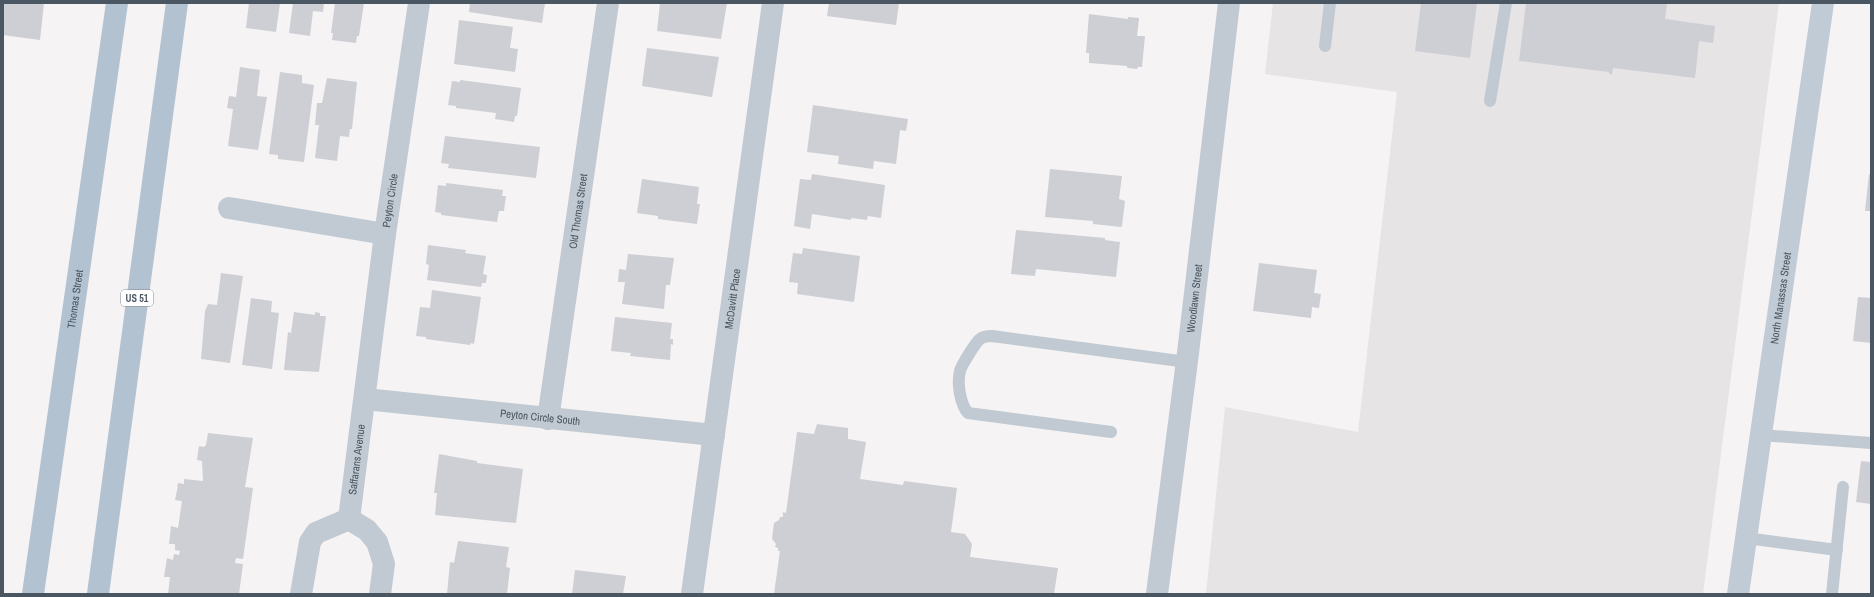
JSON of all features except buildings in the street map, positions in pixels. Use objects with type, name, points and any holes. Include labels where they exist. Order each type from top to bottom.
[{"type":"main road","name":"Thomas Street","points":[[33,594],[117,3]]},
{"type":"main road","name":"US 51","points":[[98,594],[177,3]]},
{"type":"street","name":"Peyton Circle","points":[[365,399],[385,234],[420,3]]},
{"type":"street","name":"Old Thomas Street","points":[[548,419],[608,3]]},
{"type":"street","name":"McDavitt Place","points":[[692,594],[773,3]]},
{"type":"street","name":"Woodlawn Street","points":[[1157,594],[1187,362],[1230,3]]},
{"type":"street","name":"North Manassas Street","points":[[1738,594],[1823,3]]},
{"type":"street","points":[[229,208],[385,234]]},
{"type":"street","name":"Peyton Circle South","points":[[365,399],[714,435]]},
{"type":"street","name":"Saffarans Avenue","points":[[349,519],[365,399]]},
{"type":"street","points":[[301,594],[310,542],[316,533],[349,519],[367,530],[377,542],[384,564],[380,594]]},
{"type":"lane","points":[[1325,46],[1330,3]]},
{"type":"lane","points":[[1490,100],[1506,3]]},
{"type":"lane","points":[[1111,432],[968,413],[963,407],[960,398],[960,370],[979,339],[985,336],[1187,362]]},
{"type":"lane","points":[[1760,435],[1871,443]]},
{"type":"lane","points":[[1832,594],[1843,487]]},
{"type":"lane","points":[[1746,538],[1837,550]]},
{"type":"shaded area","points":[[1273,3],[1779,3],[1703,594],[1206,594],[1225,407],[1358,432],[1397,92],[1265,74]]}]
